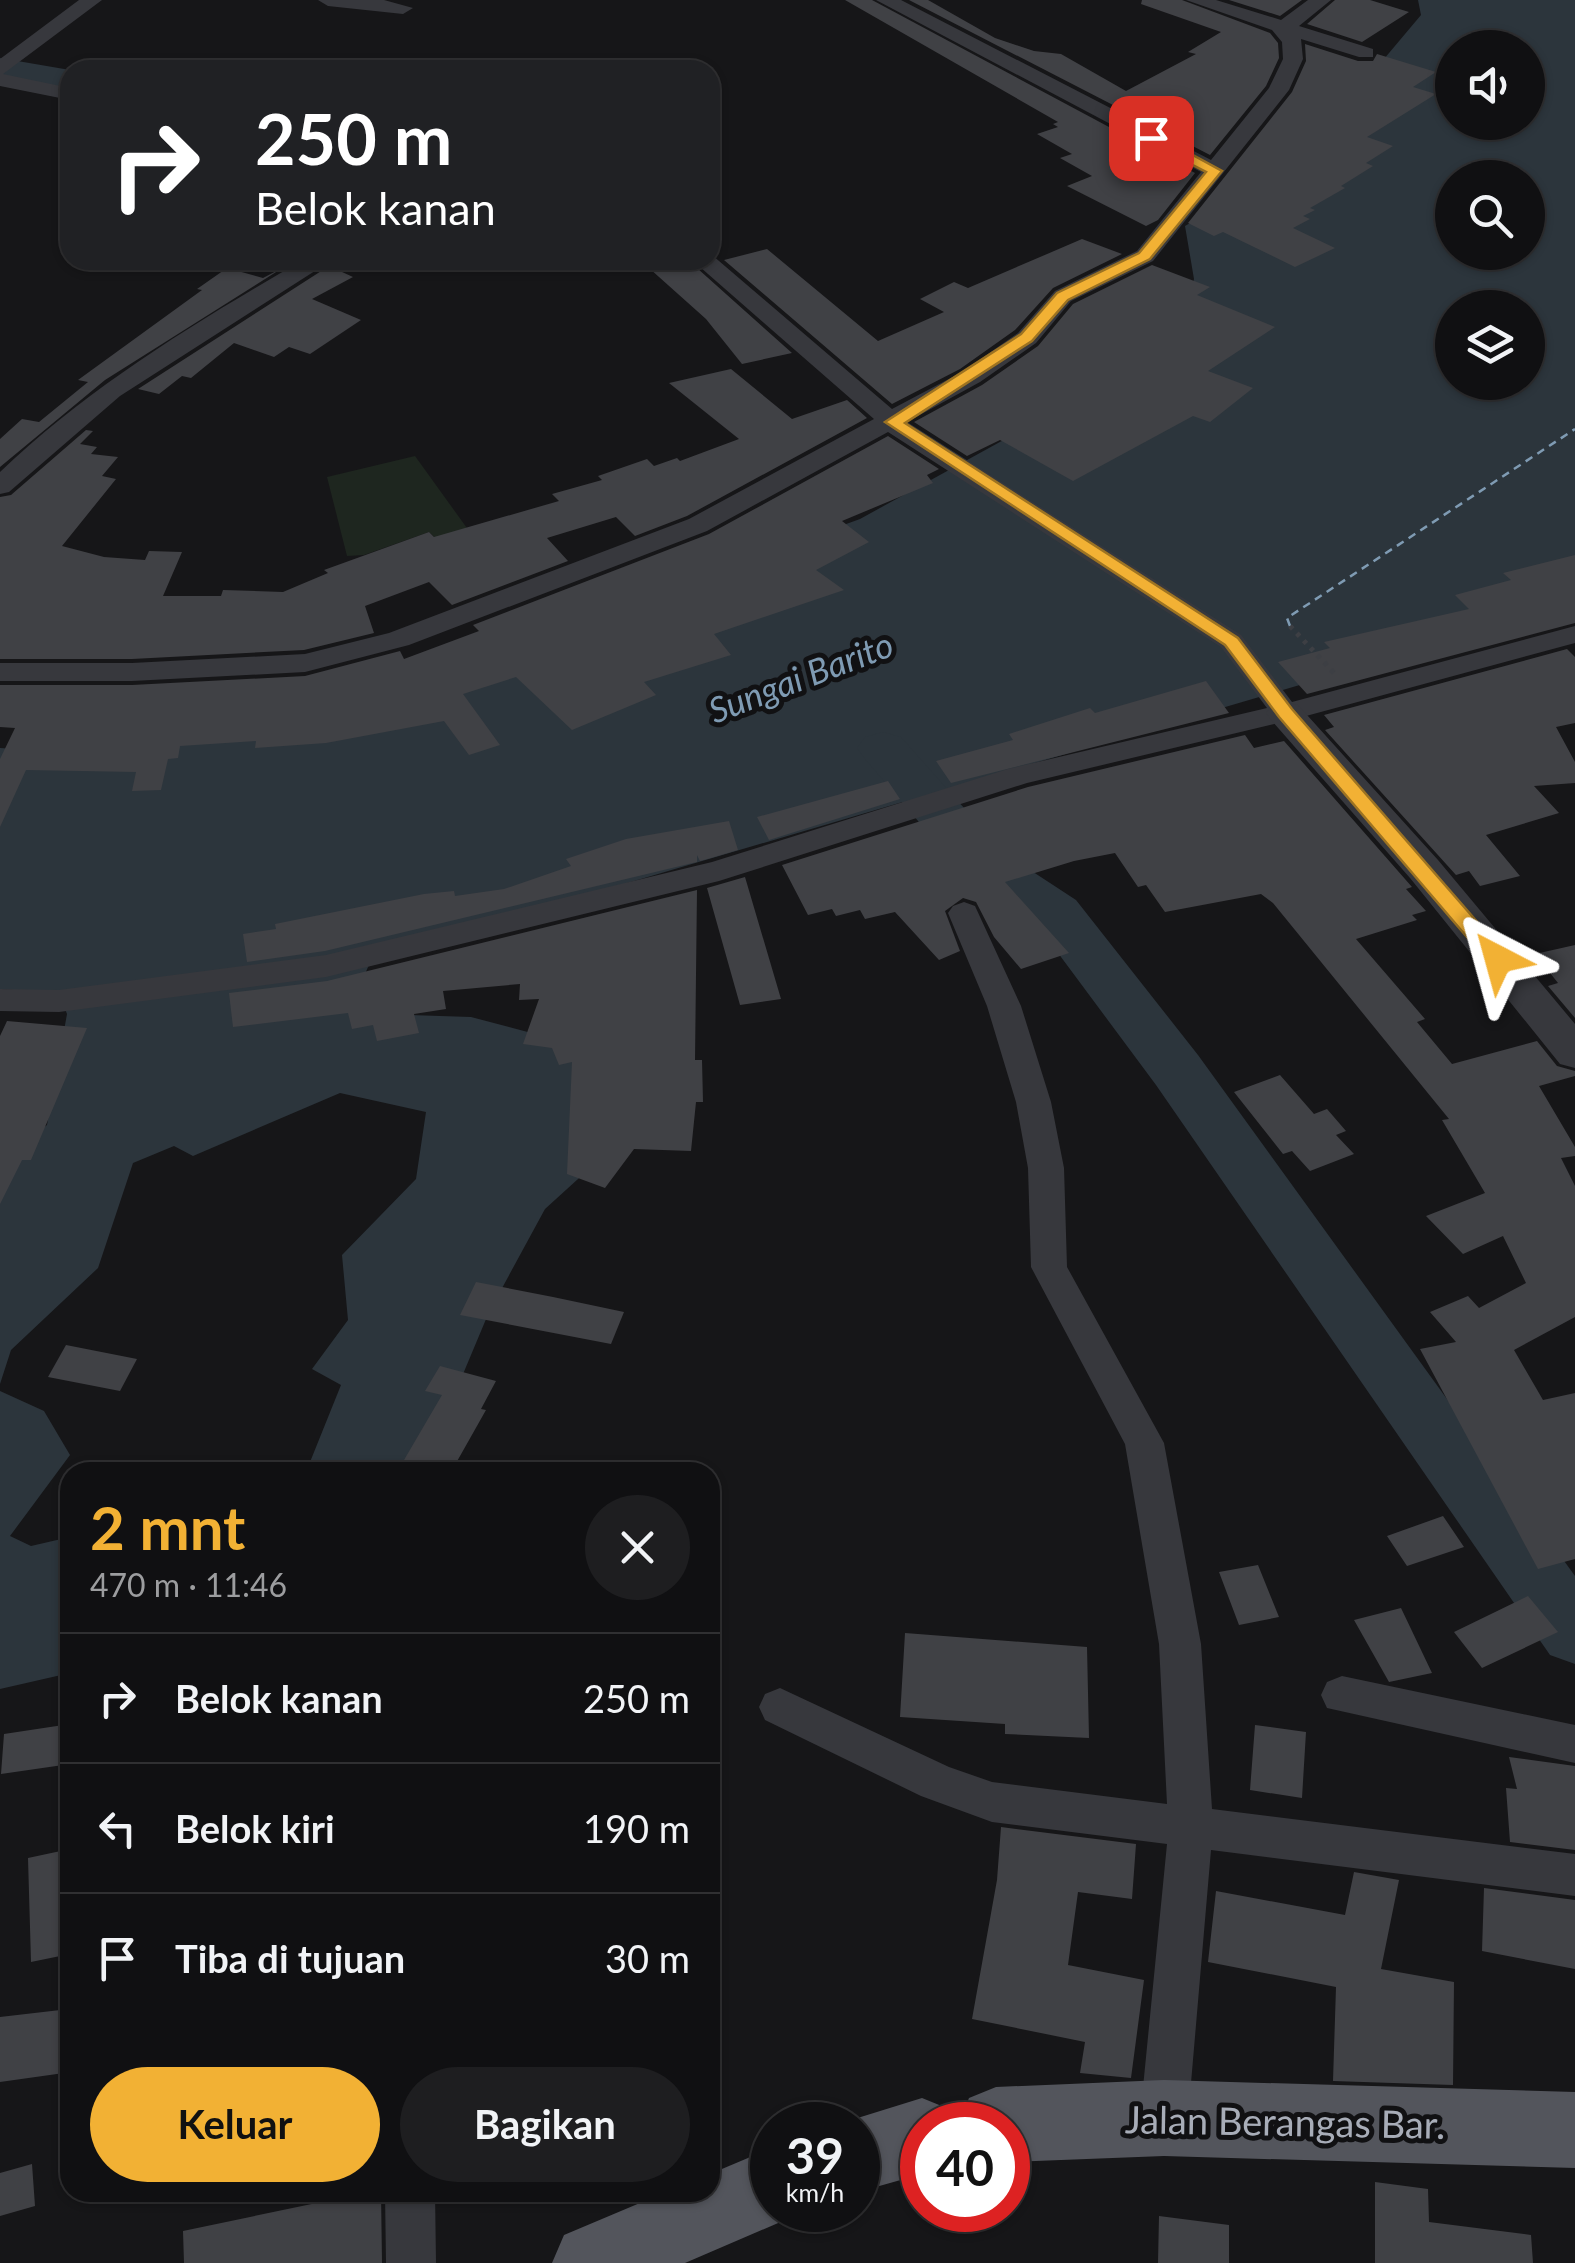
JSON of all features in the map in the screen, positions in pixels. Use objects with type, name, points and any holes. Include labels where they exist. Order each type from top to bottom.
[{"type":"main road","name":"Jalan Berangas Bar.","points":[[1030,2124],[1164,2118],[1575,2130]]},
{"type":"main road","points":[[592,2263],[750,2196]]},
{"type":"street","points":[[3,70],[92,0]]},
{"type":"street","points":[[328,0],[403,8]]},
{"type":"street","points":[[886,0],[1215,171]]},
{"type":"street","points":[[1196,0],[1366,53]]},
{"type":"street","points":[[1281,29],[1322,0]]},
{"type":"street","points":[[0,672],[264,666],[356,652],[698,525],[901,429],[1027,338],[1063,296],[1145,256],[1278,90],[1293,59],[1292,42],[1281,29]]},
{"type":"street","points":[[3,70],[60,90]]},
{"type":"street","points":[[0,486],[68,422],[220,318],[303,270]]},
{"type":"street","points":[[716,270],[901,429],[1231,642],[1282,708],[1424,869],[1575,1054]]},
{"type":"street","points":[[5,1010],[326,966],[491,927],[720,871],[1019,776],[1575,634]]},
{"type":"street","points":[[964,913],[998,981],[1020,1052],[1046,1169],[1044,1238],[1049,1267],[1144,1442],[1154,1483],[1156,1532],[1180,1644],[1191,1828],[1164,2118]]},
{"type":"street","points":[[1342,1696],[1575,1744]]},
{"type":"street","points":[[780,1707],[936,1782],[992,1802],[1575,1875]]},
{"type":"street","points":[[410,2202],[412,2263]]},
{"type":"path","points":[[1290,626],[1353,693]]},
{"type":"shaded area","points":[[415,456],[477,542],[448,550],[429,532],[364,555],[347,556],[327,477]]},
{"type":"water","name":"Sungai Barito","points":[[1418,0],[1575,0],[1575,604],[529,912],[378,944],[348,1013],[471,1017],[569,1043],[611,1149],[545,1209],[489,1312],[426,1462],[310,1462],[341,1385],[312,1369],[348,1320],[342,1255],[416,1179],[426,1112],[340,1093],[193,1156],[174,1146],[133,1163],[98,1268],[11,1350],[0,1384],[0,1160],[47,1125],[67,1014],[59,993],[0,989],[0,748],[17,749],[592,616],[860,519],[1078,399],[1187,308],[1194,279],[1185,226],[1321,147],[1352,97],[1421,15]]},
{"type":"water","points":[[0,1391],[44,1411],[70,1455],[60,1462],[60,1468],[10,1536],[31,1546],[60,1539],[60,1675],[0,1689]]},
{"type":"building","points":[[845,0],[872,0],[1195,173],[1158,220],[1146,226],[1067,186],[1092,176],[1060,158],[1072,154],[1037,134],[1058,127],[1053,124],[1058,122]]},
{"type":"building","points":[[909,0],[928,0],[995,38],[1034,51],[1061,54],[1126,91],[1196,54],[1188,52],[1221,32],[1141,4],[1142,0],[1182,0],[1270,33],[1278,43],[1279,58],[1266,86],[1210,155]]},
{"type":"building","points":[[1229,0],[1302,0],[1280,16]]},
{"type":"building","points":[[1335,0],[1370,0],[1409,12],[1362,42],[1307,24]]},
{"type":"building","points":[[1305,44],[1358,61],[1373,61],[1377,54],[1435,72],[1413,87],[1435,95],[1367,137],[1393,146],[1366,163],[1373,166],[1341,186],[1345,188],[1310,208],[1315,210],[1303,216],[1310,219],[1293,228],[1335,248],[1295,267],[1223,232],[1214,236],[1188,223],[1292,92],[1306,61]]},
{"type":"building","points":[[1082,239],[1122,254],[1053,288],[1015,330],[960,369],[892,404],[724,260],[767,249],[878,341],[944,312],[920,299],[954,282],[968,288]]},
{"type":"building","points":[[1152,265],[1210,287],[1197,295],[1275,327],[1208,371],[1253,388],[1210,422],[1193,416],[1073,481],[1000,440],[967,456],[914,422],[982,385],[1038,346],[1073,304]]},
{"type":"building","points":[[224,270],[263,278],[279,270],[105,380],[0,467],[0,439],[22,419],[39,422],[88,382],[78,380],[202,290],[197,289]]},
{"type":"building","points":[[323,270],[338,270],[353,277],[312,299],[361,320],[310,354],[289,347],[274,357],[234,343],[191,378],[182,376],[159,394],[138,389]]},
{"type":"building","points":[[651,270],[699,270],[792,353],[742,364],[706,319]]},
{"type":"building","points":[[731,369],[792,419],[847,400],[867,418],[687,516],[635,536],[616,517],[547,538],[568,561],[452,605],[429,582],[365,606],[374,633],[304,650],[132,659],[0,659],[0,497],[11,495],[86,430],[93,431],[80,444],[97,447],[91,454],[118,457],[102,476],[116,479],[62,546],[104,557],[145,560],[149,551],[182,552],[163,596],[221,596],[223,590],[283,592],[328,573],[324,570],[429,532],[434,537],[559,501],[552,494],[602,480],[598,476],[647,459],[654,466],[677,458],[680,461],[739,439],[669,383]]},
{"type":"building","points":[[888,436],[939,469],[927,475],[933,483],[842,521],[869,542],[816,570],[844,590],[714,634],[731,655],[644,682],[656,695],[572,730],[516,677],[463,694],[500,745],[469,755],[444,721],[326,743],[255,748],[256,741],[180,746],[178,758],[168,759],[161,790],[132,791],[136,772],[26,770],[0,827],[0,759],[15,728],[0,727],[0,685],[132,685],[305,676],[400,651],[404,659],[479,631],[473,625],[709,534]]},
{"type":"building","points":[[1575,555],[1575,623],[1307,694],[1278,662],[1330,648],[1324,642],[1469,609],[1455,595],[1511,580],[1503,573]]},
{"type":"building","points":[[1567,649],[1575,657],[1575,723],[1556,727],[1575,762],[1575,783],[1534,786],[1559,813],[1486,835],[1520,876],[1480,886],[1469,871],[1456,875],[1325,730],[1334,727],[1324,715]]},
{"type":"building","points":[[1206,681],[1229,713],[951,783],[936,761],[1013,740],[1009,734],[1090,708],[1095,713]]},
{"type":"building","points":[[1245,735],[1254,748],[1284,741],[1412,887],[1406,889],[1426,911],[1412,915],[1417,920],[1356,939],[1425,1019],[1417,1022],[1452,1064],[1537,1041],[1557,1066],[1575,1071],[1575,1076],[1539,1086],[1575,1147],[1575,1156],[1561,1158],[1575,1186],[1575,1317],[1514,1350],[1543,1400],[1575,1393],[1575,1559],[1538,1569],[1420,1349],[1456,1342],[1430,1312],[1468,1296],[1479,1308],[1526,1283],[1503,1236],[1463,1254],[1426,1216],[1485,1193],[1442,1120],[1449,1119],[1273,903],[1261,894],[1165,912],[1146,885],[1138,887],[1115,853],[1074,861],[1005,882],[1069,953],[1021,969],[994,937],[976,902],[963,898],[945,911],[960,951],[939,960],[895,912],[865,919],[860,910],[836,916],[832,909],[808,915],[782,865],[1028,787]]},
{"type":"building","points":[[888,781],[900,799],[769,840],[757,817]]},
{"type":"building","points":[[729,821],[738,850],[711,858],[700,861],[697,855],[697,862],[325,951],[247,962],[243,934],[276,929],[275,924],[424,894],[454,891],[455,896],[504,889],[571,866],[566,859],[626,839]]},
{"type":"building","points":[[745,877],[781,999],[740,1005],[707,888]]},
{"type":"building","points":[[697,890],[695,1060],[702,1060],[703,1102],[696,1102],[691,1151],[634,1149],[605,1188],[567,1174],[572,1062],[559,1065],[552,1048],[523,1044],[539,999],[519,1000],[520,984],[443,991],[446,1009],[414,1014],[419,1033],[377,1041],[373,1025],[352,1029],[348,1013],[233,1027],[229,993],[327,981]]},
{"type":"building","points":[[1575,945],[1575,1018],[1548,986],[1558,983],[1535,954]]},
{"type":"building","points":[[7,1021],[87,1028],[31,1160],[22,1160],[0,1204],[0,1036]]},
{"type":"building","points":[[1280,1075],[1314,1114],[1327,1109],[1346,1131],[1336,1135],[1354,1154],[1310,1171],[1292,1151],[1283,1154],[1234,1092]]},
{"type":"building","points":[[476,1282],[624,1312],[611,1344],[460,1315]]},
{"type":"building","points":[[66,1345],[137,1359],[120,1391],[48,1377]]},
{"type":"building","points":[[440,1366],[496,1381],[481,1409],[486,1410],[457,1462],[403,1462],[442,1395],[425,1391]]},
{"type":"building","points":[[1443,1516],[1464,1547],[1407,1566],[1387,1536]]},
{"type":"building","points":[[1258,1565],[1279,1617],[1239,1625],[1219,1572]]},
{"type":"building","points":[[1528,1596],[1558,1632],[1482,1668],[1454,1632]]},
{"type":"building","points":[[1401,1608],[1432,1673],[1389,1682],[1354,1620]]},
{"type":"building","points":[[905,1633],[1087,1647],[1089,1738],[1005,1734],[1005,1724],[900,1717]]},
{"type":"building","points":[[1255,1725],[1306,1732],[1302,1798],[1250,1790]]},
{"type":"building","points":[[60,1726],[60,1765],[1,1774],[4,1734]]},
{"type":"building","points":[[1509,1757],[1575,1766],[1575,1850],[1510,1842],[1506,1788],[1517,1789]]},
{"type":"building","points":[[1001,1827],[1136,1844],[1132,1899],[1078,1892],[1068,1965],[1144,1980],[1131,2078],[1080,2073],[1085,2042],[972,2019],[997,1880]]},
{"type":"building","points":[[60,1851],[60,1956],[31,1962],[28,1858]]},
{"type":"building","points":[[1354,1872],[1399,1880],[1381,1969],[1454,1982],[1453,2085],[1333,2081],[1336,1987],[1208,1962],[1216,1891],[1345,1915]]},
{"type":"building","points":[[1484,1888],[1575,1900],[1575,1969],[1482,1951]]},
{"type":"building","points":[[60,2010],[60,2074],[0,2082],[0,2017]]},
{"type":"building","points":[[32,2164],[35,2206],[0,2216],[0,2173]]},
{"type":"building","points":[[1375,2182],[1428,2189],[1429,2222],[1531,2235],[1533,2263],[1375,2263]]},
{"type":"building","points":[[321,2202],[381,2202],[382,2263],[184,2263],[183,2231]]},
{"type":"building","points":[[1159,2216],[1229,2225],[1229,2263],[1158,2263]]},
{"type":"waterway","points":[[0,69],[60,79]]},
{"type":"waterway","points":[[883,748],[985,865],[1057,913],[1177,1070],[1575,1633]]},
{"type":"ferry route","points":[[1290,626],[1287,618],[1575,429]]},
{"type":"route","points":[[1151,138],[1215,171],[1180,208],[1145,256],[1063,296],[1027,338],[971,377],[893,422],[908,436],[1018,501],[1231,642],[1246,656],[1286,713],[1498,959]]}]
